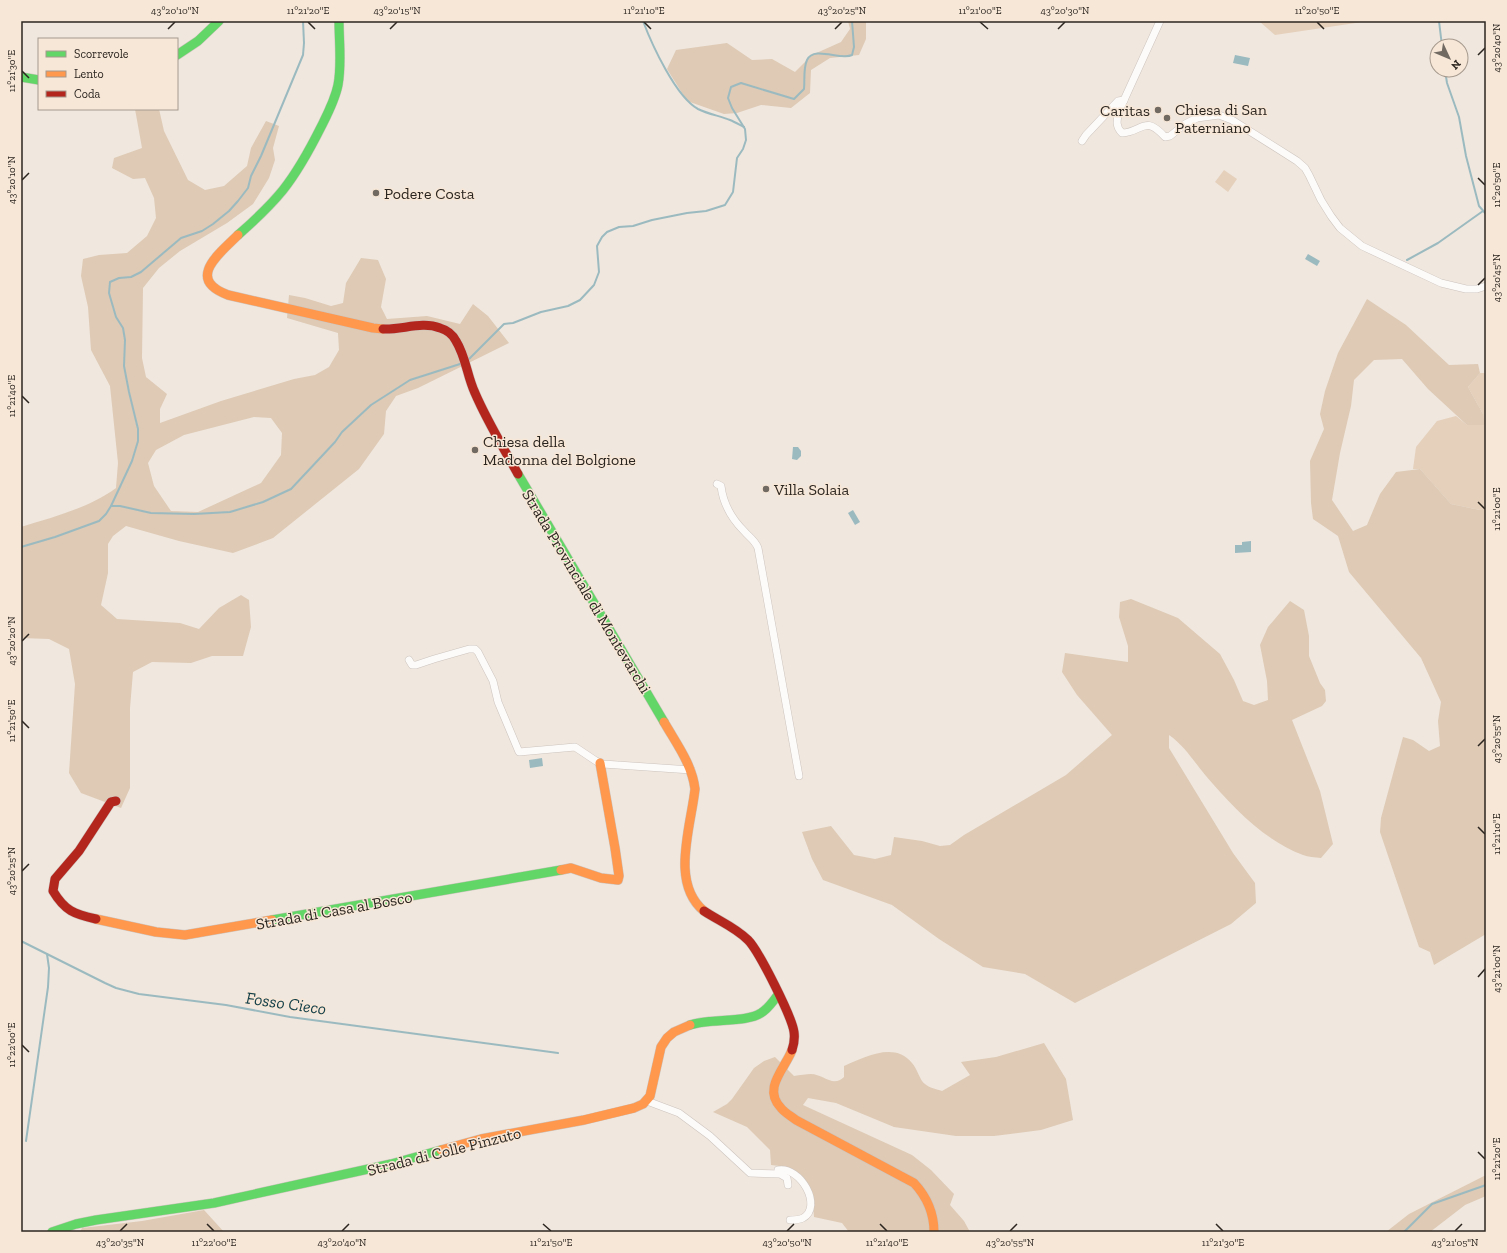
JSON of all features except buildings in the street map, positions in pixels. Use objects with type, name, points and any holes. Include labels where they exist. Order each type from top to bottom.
[{"type":"street","points":[[178,54],[198,41],[219,21]]},
{"type":"street","name":"Strada Provinciale di Montevarchi","points":[[339,21],[339,78],[334,100],[324,121],[301,164],[287,185],[264,211],[212,260],[208,271],[209,279],[216,290],[228,295],[378,328],[396,329],[433,325],[445,329],[454,338],[463,353],[473,389],[490,425],[691,770],[695,785],[684,871],[685,881],[695,903],[701,909],[743,935],[749,941],[757,952],[792,1027],[795,1037],[792,1053],[775,1082],[774,1094],[779,1105],[786,1113],[796,1120],[914,1183],[930,1206],[934,1219],[934,1232]]},
{"type":"street","points":[[1160,21],[1124,100],[1116,122],[1118,130],[1122,133],[1127,133],[1145,125],[1152,126],[1165,137],[1170,136],[1185,124],[1197,118],[1219,115],[1232,120],[1297,161],[1305,168],[1331,216],[1346,233],[1362,246],[1441,283],[1466,289],[1477,289],[1486,286]]},
{"type":"street","points":[[21,77],[38,80]]},
{"type":"street","points":[[1082,141],[1118,101],[1124,100]]},
{"type":"street","points":[[717,484],[721,486],[728,511],[742,530],[755,542],[758,548],[799,776]]},
{"type":"street","points":[[409,660],[412,665],[416,665],[469,649],[474,649],[478,652],[493,681],[498,702],[519,752],[575,746],[600,763],[691,770]]},
{"type":"street","name":"Strada di Casa al Bosco","points":[[116,800],[111,802],[79,851],[55,879],[53,891],[55,895],[68,911],[79,915],[164,934],[194,935],[571,868],[601,878],[618,880],[620,876],[617,847],[601,779],[600,763]]},
{"type":"street","points":[[778,995],[765,1010],[754,1017],[702,1021],[684,1026],[670,1034],[664,1040],[661,1047],[650,1096],[647,1101],[679,1113],[710,1136],[750,1173],[784,1175],[787,1178],[788,1185]]},
{"type":"street","name":"Strada di Colle Pinzuto","points":[[52,1232],[77,1224],[107,1218],[187,1208],[391,1164],[481,1139],[584,1120],[634,1108],[647,1101]]},
{"type":"street","points":[[764,1174],[780,1170],[787,1171],[795,1174],[801,1179],[807,1189],[810,1199],[809,1210],[801,1219],[790,1220]]},
{"type":"shaded area","points":[[848,21],[866,21],[866,39],[859,55],[830,58],[811,70],[810,93],[791,108],[761,105],[737,113],[724,114],[687,101],[667,69],[676,50],[727,43],[752,60],[772,59],[795,72],[812,55],[841,42],[850,29]]},
{"type":"shaded area","points":[[1259,21],[1369,21],[1275,35]]},
{"type":"shaded area","points":[[135,110],[159,110],[164,131],[188,180],[205,190],[224,186],[247,166],[251,148],[266,121],[279,126],[273,148],[275,160],[269,178],[253,204],[227,223],[180,251],[159,268],[143,288],[142,358],[146,377],[167,394],[160,409],[160,423],[221,401],[294,379],[315,375],[329,367],[339,350],[338,333],[287,318],[289,295],[331,306],[343,303],[346,283],[361,258],[378,260],[386,279],[381,307],[387,319],[427,316],[460,324],[473,304],[488,316],[509,343],[418,388],[396,396],[386,411],[384,434],[359,469],[273,538],[233,553],[179,541],[126,526],[113,536],[108,544],[108,573],[101,605],[117,619],[180,623],[199,629],[219,608],[241,595],[249,600],[251,627],[243,656],[212,656],[191,663],[152,662],[133,672],[130,708],[130,788],[121,808],[81,793],[69,773],[75,684],[69,649],[49,639],[21,638],[21,527],[58,516],[83,506],[116,488],[118,463],[110,386],[91,350],[88,307],[81,276],[83,259],[99,255],[127,253],[147,236],[156,218],[154,198],[145,178],[133,179],[112,168],[114,158],[142,148]],"holes":[[[254,417],[271,418],[282,433],[281,455],[261,483],[198,512],[171,511],[154,486],[148,463],[156,450],[184,435]]]},
{"type":"shaded area","points":[[1224,170],[1237,179],[1228,192],[1215,182]]},
{"type":"shaded area","points":[[1367,299],[1406,325],[1449,365],[1478,364],[1480,373],[1468,387],[1483,414],[1485,425],[1467,425],[1428,389],[1402,359],[1374,360],[1354,380],[1351,406],[1340,453],[1332,500],[1353,531],[1367,525],[1380,494],[1396,472],[1420,469],[1451,504],[1480,510],[1486,508],[1486,934],[1434,965],[1430,952],[1419,947],[1380,832],[1381,818],[1403,737],[1413,740],[1429,751],[1440,746],[1438,721],[1441,702],[1421,658],[1349,572],[1338,536],[1313,519],[1311,503],[1310,461],[1324,429],[1320,414],[1325,391],[1338,353]]},
{"type":"shaded area","points":[[1480,373],[1486,373],[1486,508],[1480,510],[1451,504],[1420,469],[1413,469],[1416,447],[1437,421],[1456,416],[1467,425],[1483,414],[1468,387]]},
{"type":"shaded area","points":[[1131,599],[1178,618],[1220,654],[1243,701],[1254,705],[1268,700],[1267,681],[1260,645],[1268,627],[1290,601],[1304,610],[1309,636],[1309,656],[1320,683],[1325,690],[1326,701],[1322,706],[1292,720],[1320,791],[1333,844],[1321,858],[1305,856],[1288,849],[1262,832],[1238,811],[1206,776],[1185,749],[1169,735],[1169,748],[1233,853],[1255,883],[1256,903],[1231,924],[1075,1003],[1025,974],[983,967],[939,939],[892,905],[823,880],[812,859],[802,832],[831,826],[854,855],[875,859],[891,855],[894,837],[922,841],[940,846],[950,845],[964,835],[1066,775],[1112,735],[1077,695],[1062,672],[1065,653],[1128,662],[1128,646],[1119,617],[1120,602]]},
{"type":"shaded area","points":[[1044,1043],[1066,1079],[1073,1120],[1041,1130],[994,1136],[956,1136],[894,1127],[836,1103],[808,1098],[803,1105],[912,1155],[931,1170],[954,1194],[950,1205],[964,1221],[970,1232],[849,1232],[842,1223],[814,1217],[812,1196],[806,1180],[793,1170],[771,1165],[770,1150],[747,1127],[713,1112],[727,1104],[732,1099],[754,1068],[764,1061],[775,1057],[794,1076],[811,1074],[836,1081],[844,1077],[844,1066],[870,1055],[888,1052],[897,1053],[905,1056],[912,1063],[925,1084],[942,1091],[970,1075],[961,1062],[996,1057]]},
{"type":"shaded area","points":[[1486,1175],[1486,1196],[1465,1205],[1430,1232],[1386,1232],[1409,1214]]},
{"type":"shaded area","points":[[204,1210],[224,1232],[80,1232],[82,1228],[142,1221]]},
{"type":"water","points":[[1235,55],[1250,58],[1248,66],[1233,63]]},
{"type":"water","points":[[1308,254],[1320,261],[1317,266],[1305,259]]},
{"type":"water","points":[[793,447],[798,447],[801,451],[801,456],[797,460],[792,459]]},
{"type":"water","points":[[853,510],[860,522],[855,525],[848,513]]},
{"type":"water","points":[[1251,541],[1251,552],[1235,553],[1235,545],[1242,545],[1242,542]]},
{"type":"water","points":[[542,758],[543,766],[530,768],[529,760]]},
{"type":"waterway","points":[[21,547],[55,537],[99,521],[111,506],[132,461],[138,441],[138,429],[124,366],[125,340],[123,328],[116,317],[109,293],[110,282],[119,278],[131,277],[141,272],[181,238],[202,231],[213,224],[229,211],[248,188],[251,176],[261,156],[303,55],[303,21]]},
{"type":"waterway","points":[[643,21],[652,43],[666,70],[681,94],[698,109],[730,120],[744,127]]},
{"type":"waterway","points":[[469,359],[504,324],[513,323],[541,312],[568,306],[580,300],[594,285],[599,272],[597,246],[607,232],[619,227],[633,226],[652,220],[706,211],[725,205],[733,192],[737,158],[743,149],[746,140],[745,129],[732,108],[728,98],[731,87],[741,83],[794,99],[804,89],[805,67],[810,56],[821,53],[841,56],[852,55],[854,47],[852,21]]},
{"type":"waterway","points":[[1439,21],[1441,38]]},
{"type":"waterway","points":[[1446,78],[1459,117],[1466,156],[1479,206],[1486,214]]},
{"type":"waterway","points":[[1407,260],[1438,243],[1483,211]]},
{"type":"waterway","points":[[111,506],[120,506],[151,513],[194,514],[230,512],[263,502],[291,489],[335,442],[342,432],[371,405],[410,380],[460,364]]},
{"type":"waterway","name":"Fosso Cieco","points":[[21,941],[116,988],[139,994],[226,1005],[290,1017],[558,1053]]},
{"type":"waterway","points":[[26,1141],[48,987],[49,968],[47,954]]},
{"type":"waterway","points":[[1404,1232],[1432,1204],[1486,1185]]},
{"type":"traffic: fast","points":[[178,54],[198,41],[219,21]]},
{"type":"traffic: fast","points":[[238,235],[267,208],[288,183],[299,168],[329,112],[335,96],[339,77],[339,21]]},
{"type":"traffic: fast","points":[[21,77],[38,80]]},
{"type":"traffic: fast","points":[[518,474],[664,722]]},
{"type":"traffic: fast","points":[[272,920],[561,870]]},
{"type":"traffic: fast","points":[[690,1025],[754,1016],[766,1009],[778,995]]},
{"type":"traffic: fast","points":[[52,1232],[76,1224],[96,1220],[214,1203],[391,1164],[441,1150]]},
{"type":"traffic: slow","points":[[238,235],[210,266],[208,274],[209,281],[215,289],[228,295],[383,329]]},
{"type":"traffic: slow","points":[[664,722],[687,762],[691,771],[695,789],[687,837],[685,870],[688,885],[694,899],[704,911]]},
{"type":"traffic: slow","points":[[561,870],[571,868],[601,878],[618,880],[619,876],[615,848],[600,763]]},
{"type":"traffic: slow","points":[[96,919],[156,932],[185,935],[272,920]]},
{"type":"traffic: slow","points":[[441,1150],[481,1139],[584,1120],[634,1108],[643,1104],[650,1096],[661,1047],[667,1038],[674,1032],[690,1025]]},
{"type":"traffic: slow","points":[[792,1050],[774,1086],[776,1101],[781,1108],[796,1120],[914,1183],[923,1194],[929,1206],[933,1218],[934,1232]]},
{"type":"traffic: jam","points":[[383,329],[426,325],[443,329],[451,335],[462,353],[472,387],[495,434],[518,474]]},
{"type":"traffic: jam","points":[[96,919],[76,913],[66,907],[57,898],[53,891],[55,879],[79,851],[111,802],[116,801]]},
{"type":"traffic: jam","points":[[704,911],[738,931],[748,940],[760,957],[792,1024],[794,1032],[794,1044],[792,1050]]},
{"type":"place","name":"Caritas","points":[[1158,110]]},
{"type":"place","name":"Chiesa di San Paterniano","points":[[1167,118]]},
{"type":"place","name":"Podere Costa","points":[[376,193]]},
{"type":"place","name":"Chiesa della Madonna del Bolgione","points":[[475,450]]},
{"type":"place","name":"Villa Solaia","points":[[766,489]]}]
